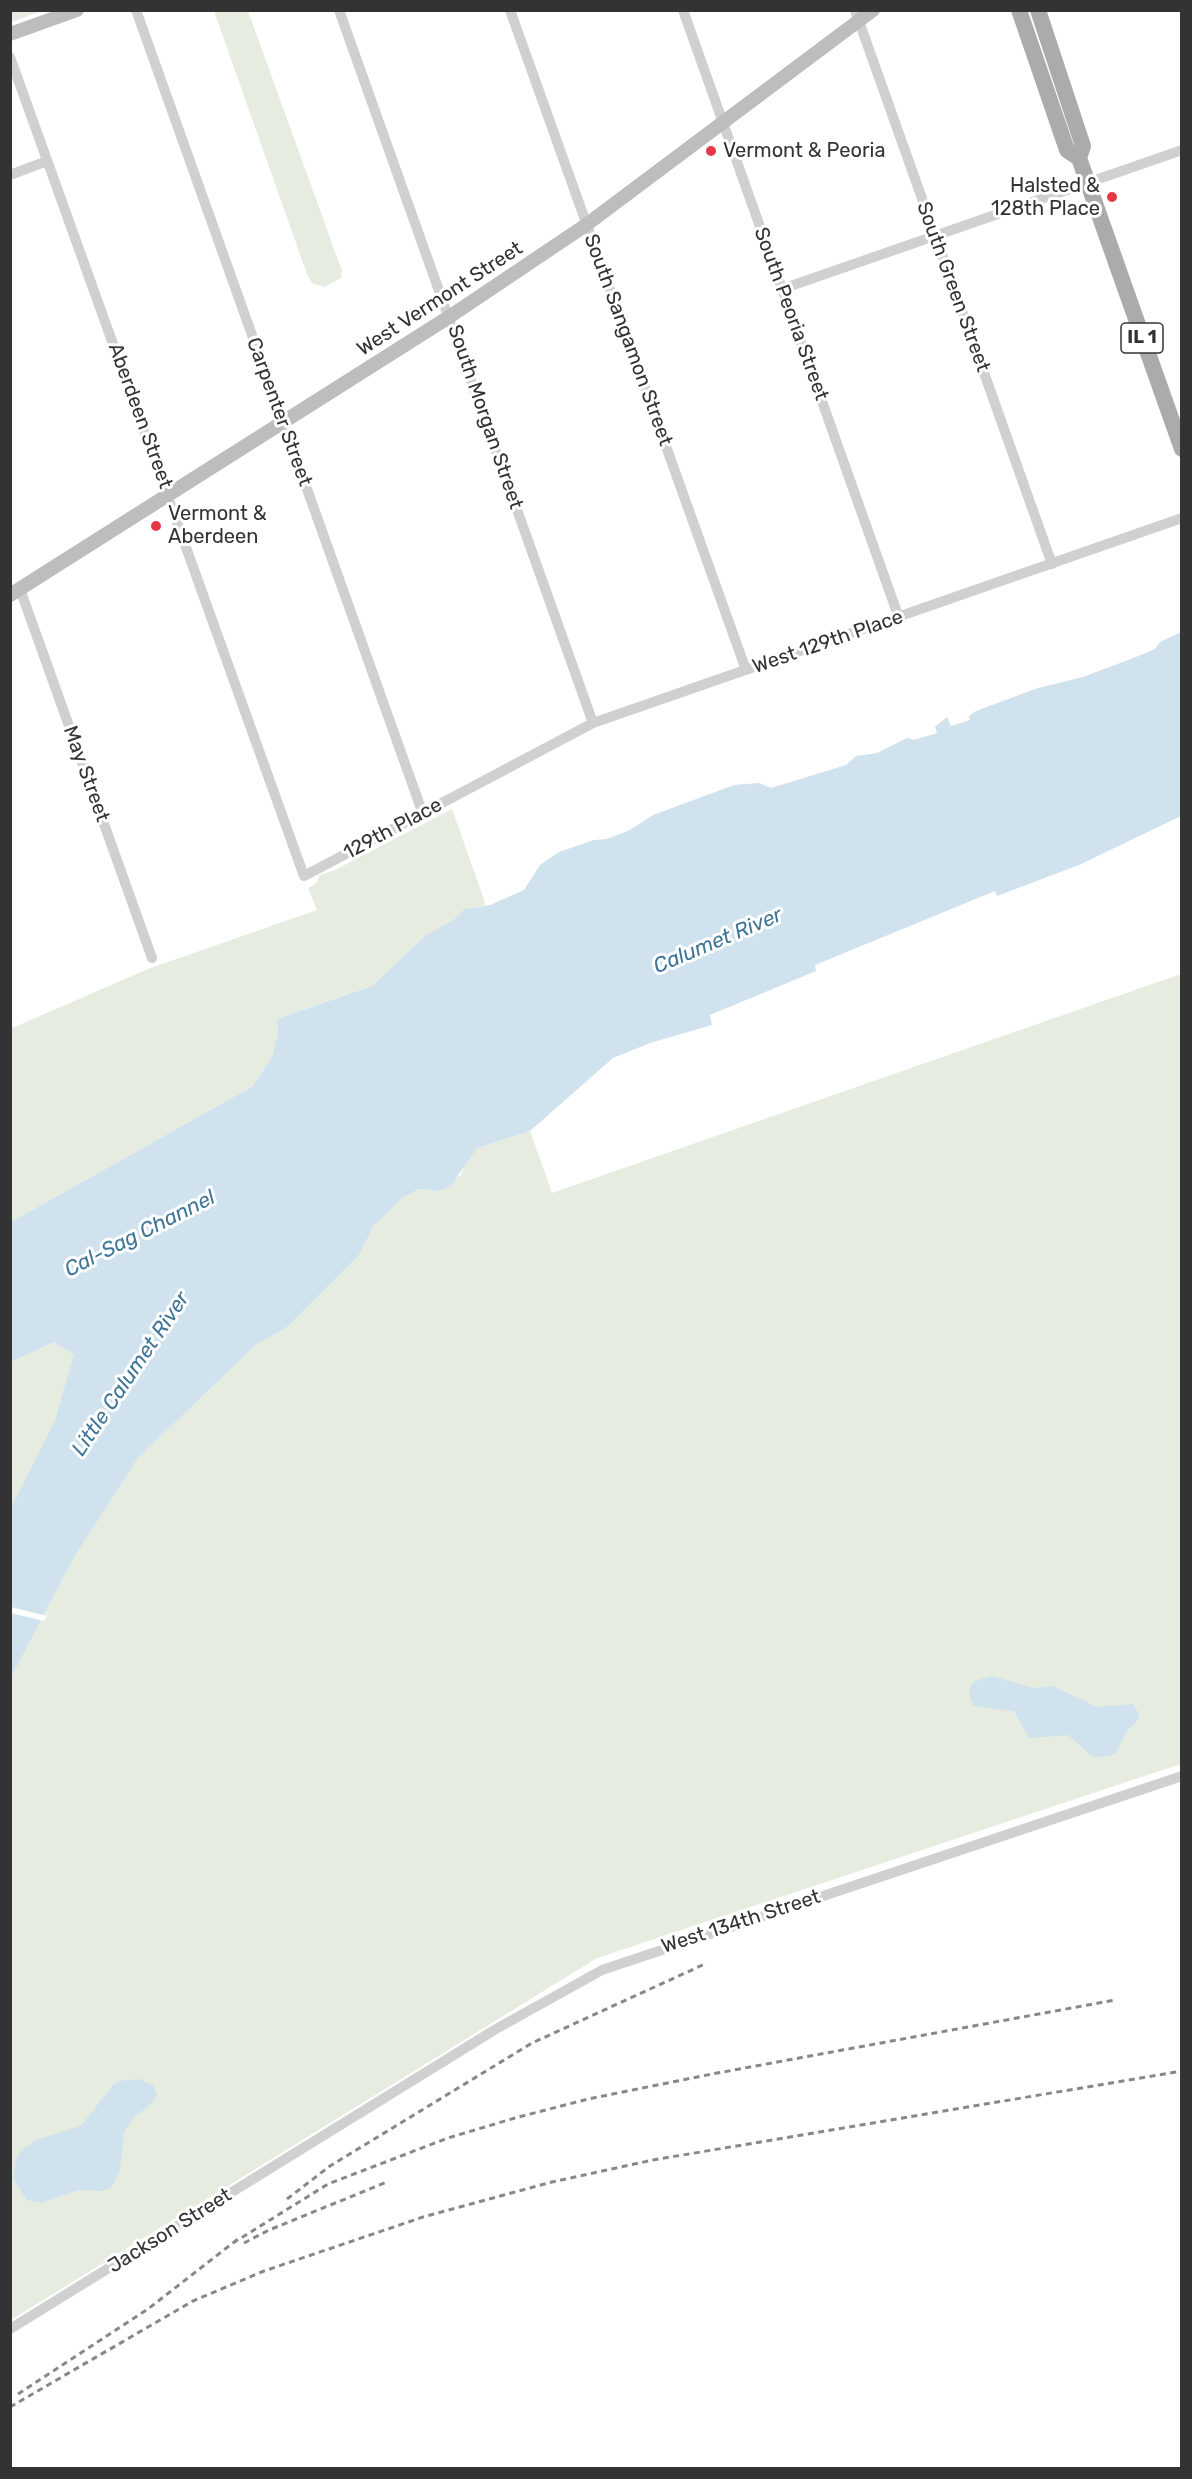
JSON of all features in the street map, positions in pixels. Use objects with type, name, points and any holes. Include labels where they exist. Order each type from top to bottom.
[{"type":"main road","points":[[1019,10],[1067,150],[1079,158]]},
{"type":"main road","name":"IL 1","points":[[1038,10],[1083,146],[1079,158],[1182,449]]},
{"type":"street","points":[[10,33],[77,10]]},
{"type":"street","name":"Carpenter Street","points":[[136,10],[423,814]]},
{"type":"street","name":"South Morgan Street","points":[[339,10],[593,723]]},
{"type":"street","name":"South Sangamon Street","points":[[510,10],[746,670]]},
{"type":"street","name":"South Peoria Street","points":[[683,10],[899,618]]},
{"type":"street","name":"West Vermont Street","points":[[15,592],[449,317],[586,225],[723,125],[857,16],[873,10]]},
{"type":"street","name":"South Green Street","points":[[857,16],[1052,564]]},
{"type":"street","name":"Aberdeen Street","points":[[10,57],[304,876]]},
{"type":"street","points":[[782,289],[1182,150]]},
{"type":"street","points":[[10,175],[47,161]]},
{"type":"street","name":"West 129th Place","points":[[481,783],[593,723],[1182,519]]},
{"type":"street","name":"May Street","points":[[15,592],[152,958]]},
{"type":"street","name":"129th Place","points":[[304,876],[481,783]]},
{"type":"street","name":"West 134th Street","points":[[330,2133],[496,2029],[602,1970],[1182,1776]]},
{"type":"street","name":"Jackson Street","points":[[10,2329],[330,2133]]},
{"type":"shaded area","points":[[11,10],[42,10],[42,11],[11,22]]},
{"type":"shaded area","points":[[214,11],[248,11],[342,271],[341,278],[324,287],[312,283],[307,274]]},
{"type":"shaded area","points":[[452,809],[486,905],[464,909],[455,920],[425,936],[372,986],[277,1019],[278,1032],[272,1057],[253,1086],[11,1222],[10,1029],[148,969],[317,910],[308,888],[316,884],[320,875],[335,870]]},
{"type":"shaded area","points":[[1181,974],[1181,1764],[597,1958],[11,2320],[11,1678],[73,1559],[138,1458],[256,1345],[287,1327],[359,1255],[373,1227],[402,1198],[419,1189],[437,1191],[461,1175],[466,1161],[477,1148],[530,1131],[552,1193]]},
{"type":"shaded area","points":[[54,1342],[74,1355],[71,1372],[55,1420],[11,1507],[11,1362]]},
{"type":"water","points":[[1181,632],[1181,816],[1079,865],[997,896],[995,891],[815,965],[816,971],[710,1015],[712,1025],[650,1043],[613,1058],[530,1131],[477,1148],[450,1187],[437,1191],[419,1189],[402,1198],[373,1227],[359,1255],[287,1327],[256,1345],[138,1458],[73,1559],[11,1678],[11,1507],[55,1420],[74,1355],[54,1342],[11,1362],[11,1222],[253,1086],[272,1057],[278,1032],[277,1019],[372,986],[425,936],[455,919],[464,909],[490,905],[524,890],[540,865],[559,852],[594,840],[607,839],[630,830],[653,815],[734,785],[759,783],[771,788],[846,765],[856,756],[877,753],[907,738],[914,740],[937,733],[935,727],[947,717],[951,726],[970,720],[969,716],[976,711],[1038,688],[1083,677],[1136,657],[1155,649],[1160,642]]},
{"type":"water","points":[[992,1676],[1033,1688],[1053,1686],[1097,1707],[1133,1704],[1139,1714],[1138,1720],[1127,1731],[1116,1753],[1109,1756],[1093,1757],[1068,1735],[1029,1738],[1014,1711],[973,1706],[969,1693],[971,1686],[975,1681]]},
{"type":"water","points":[[139,2079],[154,2086],[157,2095],[148,2107],[135,2116],[124,2132],[120,2169],[112,2187],[103,2191],[79,2190],[41,2203],[27,2200],[13,2179],[16,2160],[21,2151],[36,2140],[81,2126],[113,2085],[119,2081]]},
{"type":"pier","points":[[11,1607],[47,1616],[44,1621],[11,1613]]},
{"type":"railway","points":[[287,2199],[330,2166],[532,2043],[707,1963]]},
{"type":"railway","points":[[233,2243],[328,2184],[448,2138],[515,2118],[588,2099],[712,2074],[1115,2000]]},
{"type":"railway","points":[[10,2407],[193,2301],[264,2271],[423,2217],[552,2182],[653,2160],[1182,2071]]},
{"type":"railway","points":[[244,2243],[269,2230],[387,2182]]},
{"type":"railway","points":[[18,2394],[148,2309],[238,2239]]},
{"type":"place","name":"Vermont & Peoria","points":[[711,151]]},
{"type":"place","name":"Halsted & 128th Place","points":[[1112,197]]},
{"type":"place","name":"Vermont & Aberdeen","points":[[156,526]]},
{"type":"water label","name":"Calumet River","points":[[718,941]]},
{"type":"water label","name":"Cal-Sag Channel","points":[[140,1234]]},
{"type":"water label","name":"Little Calumet River","points":[[131,1374]]}]
